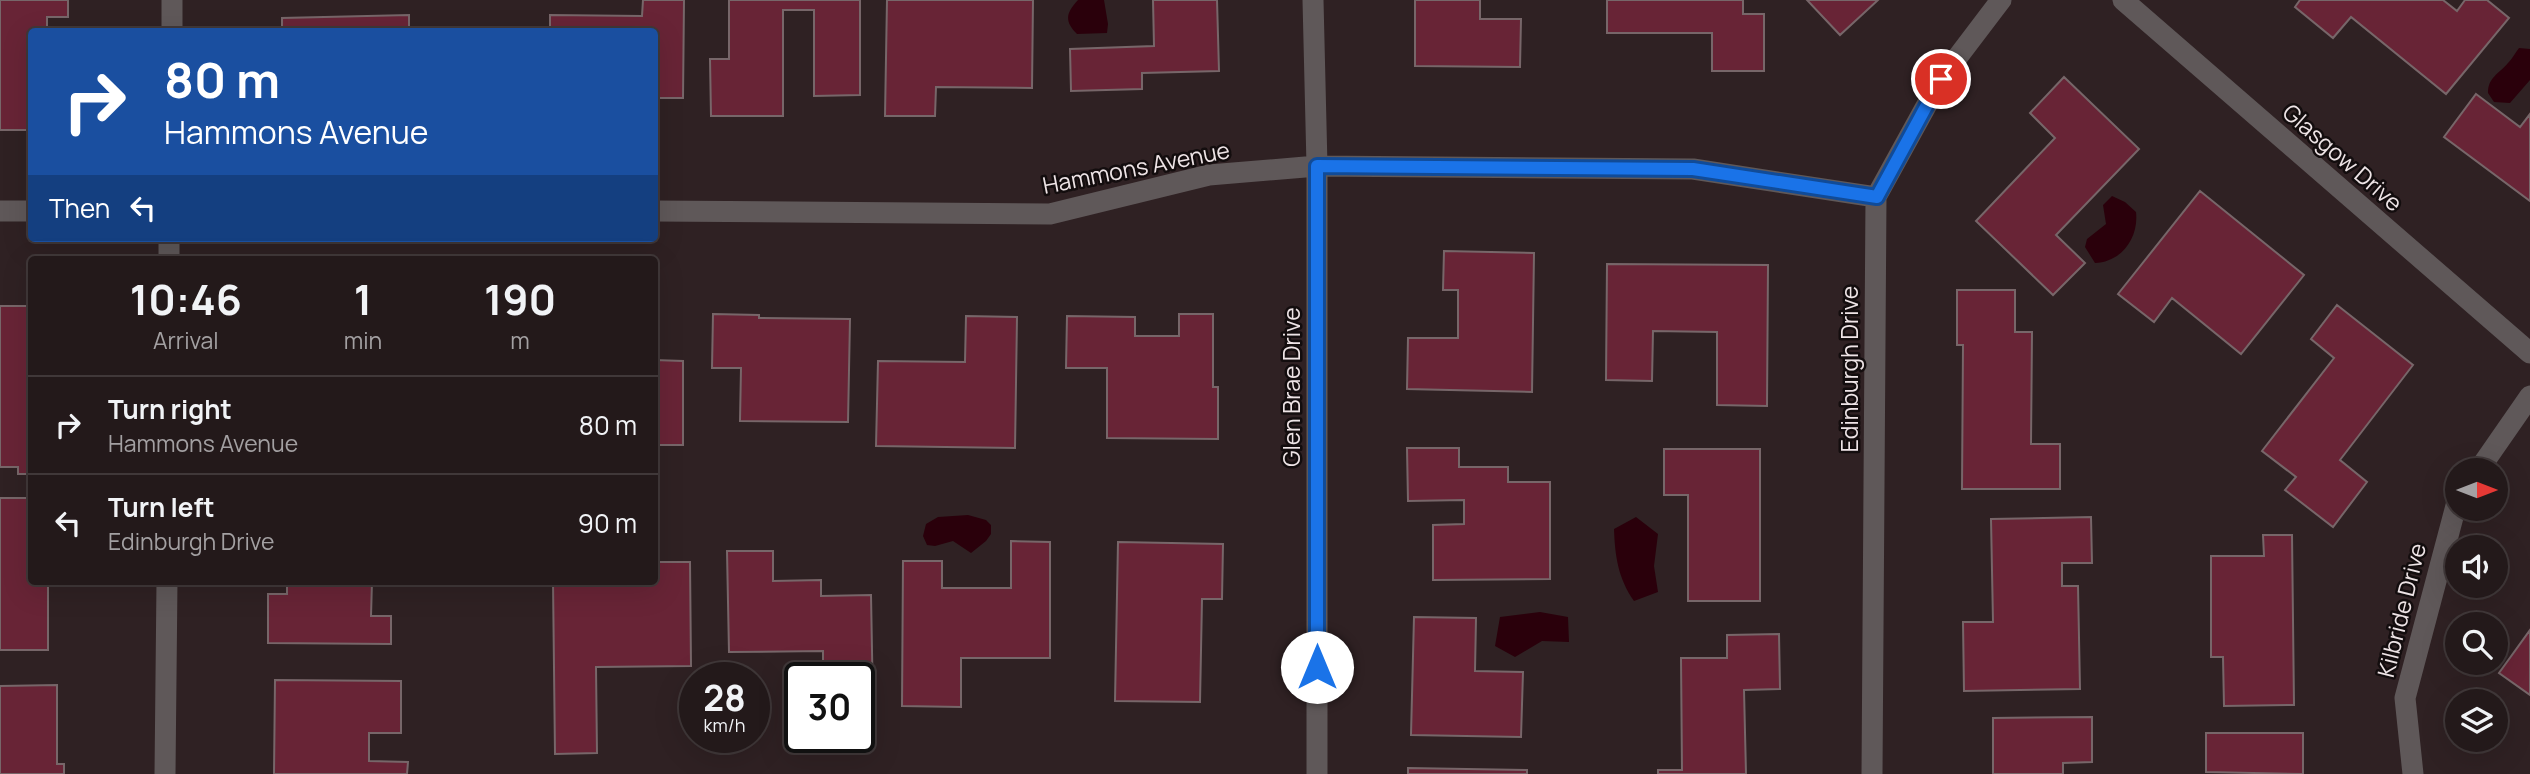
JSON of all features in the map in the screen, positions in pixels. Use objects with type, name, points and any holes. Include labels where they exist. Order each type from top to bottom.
[{"type":"street","points":[[172,0],[172,28]]},
{"type":"street","name":"Glen Brae Drive","points":[[1313,0],[1317,166],[1317,774]]},
{"type":"street","name":"Edinburgh Drive","points":[[1872,774],[1877,197],[1941,79],[2001,0]]},
{"type":"street","name":"Glasgow Drive","points":[[2123,0],[2530,353]]},
{"type":"street","name":"Hammons Avenue","points":[[658,211],[1051,214],[1209,175],[1317,166],[1693,169],[1877,197]]},
{"type":"street","points":[[0,211],[28,211]]},
{"type":"street","points":[[2487,458],[2530,396]]},
{"type":"street","name":"Kilbride Drive","points":[[2413,774],[2405,698],[2452,522]]},
{"type":"street","points":[[165,774],[167,585]]},
{"type":"shaded area","points":[[1078,0],[1104,0],[1107,33],[1077,34],[1068,17]]},
{"type":"shaded area","points":[[2519,48],[2530,49],[2530,80],[2510,103],[2494,102],[2488,93],[2490,83]]},
{"type":"shaded area","points":[[2112,196],[2125,202],[2136,212],[2135,230],[2121,253],[2105,262],[2095,263],[2085,247],[2087,239],[2106,224],[2103,205]]},
{"type":"shaded area","points":[[968,515],[986,520],[991,525],[991,534],[986,541],[971,553],[953,541],[935,546],[927,545],[923,536],[926,524],[938,517]]},
{"type":"shaded area","points":[[1636,517],[1658,534],[1654,566],[1658,592],[1634,601],[1618,566],[1614,529]]},
{"type":"shaded area","points":[[1540,612],[1568,617],[1569,642],[1542,641],[1515,657],[1495,646],[1500,617]]},
{"type":"building","points":[[0,0],[68,0],[68,17],[47,17],[47,28],[28,28],[28,130],[0,130]]},
{"type":"building","points":[[643,0],[684,0],[683,98],[658,98],[658,28],[550,28],[550,15],[642,16]]},
{"type":"building","points":[[729,0],[860,0],[860,95],[814,96],[814,10],[783,10],[783,116],[711,116],[710,59],[729,59]]},
{"type":"building","points":[[887,0],[1033,0],[1032,88],[936,87],[935,116],[885,116]]},
{"type":"building","points":[[1153,0],[1217,0],[1219,71],[1142,73],[1142,89],[1071,91],[1070,49],[1154,46]]},
{"type":"building","points":[[1415,0],[1480,0],[1480,19],[1521,19],[1520,67],[1415,66]]},
{"type":"building","points":[[1607,0],[1743,0],[1743,14],[1764,14],[1764,71],[1712,71],[1712,33],[1607,33]]},
{"type":"building","points":[[1807,0],[1878,0],[1840,35]]},
{"type":"building","points":[[2300,0],[2443,0],[2457,11],[2465,0],[2487,0],[2509,18],[2446,94],[2351,17],[2333,38],[2295,7]]},
{"type":"building","points":[[409,15],[409,28],[282,28],[282,18]]},
{"type":"building","points":[[2064,77],[2139,149],[2056,235],[2085,263],[2053,295],[1976,221],[2055,138],[2030,113]]},
{"type":"building","points":[[2476,94],[2520,127],[2530,114],[2530,201],[2444,137]]},
{"type":"building","points":[[2200,191],[2304,275],[2241,354],[2172,298],[2154,322],[2118,294]]},
{"type":"building","points":[[1444,251],[1534,253],[1532,392],[1407,389],[1408,338],[1458,338],[1458,290],[1443,290]]},
{"type":"building","points":[[1607,264],[1768,265],[1767,406],[1717,405],[1717,332],[1653,331],[1652,381],[1606,380]]},
{"type":"building","points":[[1957,290],[2015,290],[2015,332],[2032,332],[2031,444],[2060,444],[2060,489],[1962,489],[1963,345],[1957,345]]},
{"type":"building","points":[[2337,305],[2413,365],[2340,460],[2367,482],[2333,527],[2285,490],[2296,477],[2262,451],[2334,358],[2311,339]]},
{"type":"building","points":[[0,306],[28,306],[28,474],[18,474],[18,467],[0,467]]},
{"type":"building","points":[[713,314],[759,315],[759,318],[850,319],[848,422],[740,421],[741,368],[712,368]]},
{"type":"building","points":[[1179,314],[1213,314],[1213,387],[1218,387],[1218,439],[1107,438],[1107,368],[1066,368],[1067,316],[1135,317],[1135,336],[1179,336]]},
{"type":"building","points":[[966,316],[1017,317],[1015,448],[876,446],[878,361],[965,362]]},
{"type":"building","points":[[658,360],[683,361],[683,445],[658,445]]},
{"type":"building","points":[[1407,448],[1459,448],[1459,467],[1508,467],[1508,482],[1550,482],[1550,579],[1433,580],[1433,525],[1464,524],[1464,500],[1408,501]]},
{"type":"building","points":[[1664,449],[1760,449],[1760,601],[1688,601],[1688,495],[1664,495]]},
{"type":"building","points":[[0,498],[28,498],[28,585],[48,585],[48,650],[0,650]]},
{"type":"building","points":[[2091,517],[2092,563],[2062,563],[2062,586],[2078,586],[2080,689],[1964,691],[1963,622],[1993,622],[1991,519]]},
{"type":"building","points":[[2263,535],[2292,535],[2294,705],[2224,706],[2223,657],[2211,657],[2211,556],[2264,556]]},
{"type":"building","points":[[1011,541],[1050,542],[1050,658],[961,658],[961,707],[902,706],[903,561],[942,561],[942,588],[1011,588]]},
{"type":"building","points":[[1118,542],[1223,544],[1222,599],[1202,599],[1200,702],[1115,701]]},
{"type":"building","points":[[727,551],[773,551],[773,581],[821,580],[821,596],[871,595],[872,662],[823,662],[823,651],[729,652]]},
{"type":"building","points":[[658,562],[690,562],[691,662],[679,662],[679,666],[596,667],[597,753],[555,754],[553,585],[658,585]]},
{"type":"building","points":[[287,585],[372,585],[371,616],[391,616],[391,644],[268,643],[268,594],[287,594]]},
{"type":"building","points":[[1414,617],[1476,618],[1475,671],[1523,672],[1521,737],[1411,735]]},
{"type":"building","points":[[2530,630],[2530,695],[2502,675],[2508,675],[2508,661]]},
{"type":"building","points":[[1779,634],[1780,689],[1744,690],[1746,774],[1658,774],[1658,770],[1682,770],[1681,658],[1727,658],[1727,635]]},
{"type":"building","points":[[275,680],[401,681],[401,733],[369,733],[369,761],[408,762],[407,774],[274,774]]},
{"type":"building","points":[[57,685],[57,764],[64,764],[64,774],[0,774],[0,686]]},
{"type":"building","points":[[2092,717],[2092,762],[2063,763],[2063,774],[1993,774],[1993,718]]},
{"type":"building","points":[[2206,733],[2303,733],[2303,774],[2206,772]]},
{"type":"building","points":[[1408,768],[1527,770],[1527,774],[1408,774]]},
{"type":"route","points":[[1317,667],[1317,166],[1693,169],[1877,197],[1941,79]]}]
